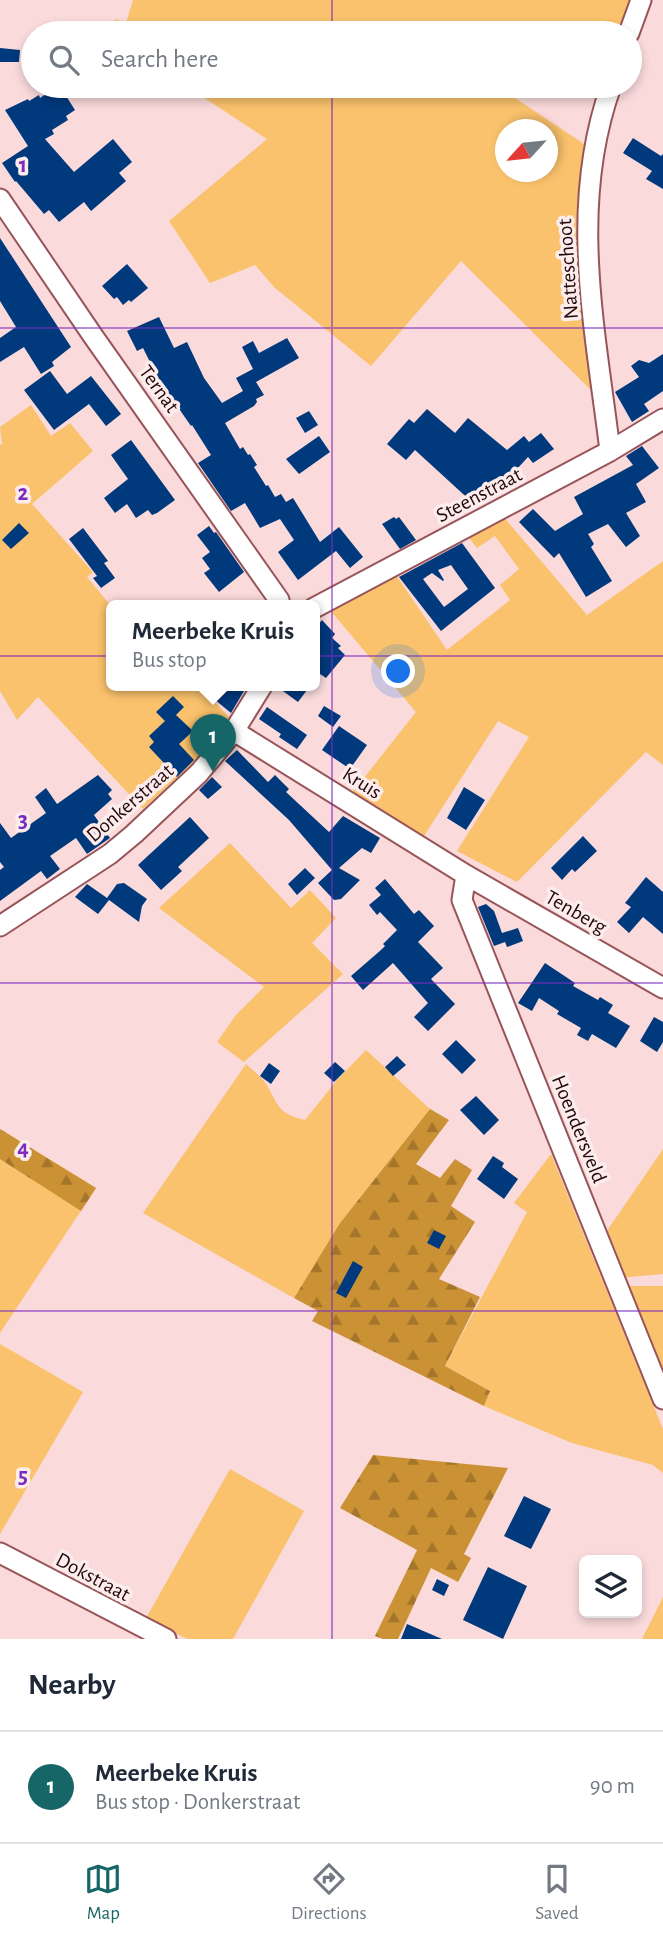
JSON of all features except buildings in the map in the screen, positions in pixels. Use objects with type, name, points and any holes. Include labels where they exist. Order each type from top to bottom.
[{"type":"street","points":[[633,21],[641,0]]},
{"type":"street","name":"Natteschoot","points":[[608,98],[591,160],[586,223],[588,277],[610,451]]},
{"type":"street","name":"Ternat","points":[[0,199],[279,600]]},
{"type":"street","name":"Steenstraat","points":[[320,605],[610,451],[663,419]]},
{"type":"street","name":"Donkerstraat","points":[[0,926],[134,834],[199,773],[234,731],[259,691]]},
{"type":"street","name":"Kruis","points":[[234,731],[466,875]]},
{"type":"street","name":"Tenberg","points":[[466,875],[663,988]]},
{"type":"street","name":"Hoendersveld","points":[[466,875],[462,900],[663,1399]]},
{"type":"street","name":"Dokstraat","points":[[0,1553],[166,1639]]},
{"type":"shaded area","points":[[133,0],[634,0],[627,21],[127,21]]},
{"type":"shaded area","points":[[204,98],[515,98],[546,119],[495,119],[495,182],[558,182],[558,127],[584,144],[580,226],[597,396],[461,261],[371,366],[275,288],[255,265],[210,283],[169,221],[267,139]]},
{"type":"shaded area","points":[[31,405],[51,436],[70,423],[93,451],[32,504],[93,572],[87,577],[106,600],[106,691],[205,691],[229,717],[195,761],[143,809],[38,697],[17,720],[0,691],[0,427]]},
{"type":"shaded area","points":[[502,515],[587,615],[663,561],[663,765],[646,752],[517,882],[457,851],[529,737],[498,721],[424,836],[352,793],[416,712],[329,609],[396,575],[447,650],[510,600],[500,585],[519,569],[495,536],[477,548],[466,534]]},
{"type":"shaded area","points":[[230,843],[291,908],[310,890],[336,918],[312,943],[343,974],[244,1062],[217,1042],[236,1015],[264,987],[159,908]]},
{"type":"shaded area","points":[[366,1050],[430,1109],[340,1223],[294,1298],[143,1213],[246,1064],[264,1081],[284,1112],[305,1120],[337,1080]]},
{"type":"shaded area","points":[[0,1129],[96,1188],[0,1333]]},
{"type":"shaded area","points":[[663,1149],[663,1274],[618,1278],[602,1238]]},
{"type":"shaded area","points":[[551,1154],[663,1429],[663,1473],[653,1465],[572,1443],[484,1406],[490,1391],[445,1366],[527,1212],[514,1203]]},
{"type":"shaded area","points":[[622,1286],[663,1286],[663,1391]]},
{"type":"shaded area","points":[[0,1344],[83,1392],[0,1534]]},
{"type":"shaded area","points":[[230,1469],[304,1511],[233,1639],[188,1639],[145,1620]]},
{"type":"shaded area","points":[[663,1597],[663,1639],[642,1639]]},
{"type":"green space","points":[[430,1109],[449,1120],[416,1164],[440,1178],[455,1159],[472,1170],[451,1206],[475,1222],[439,1279],[480,1297],[445,1366],[490,1391],[484,1406],[312,1321],[318,1311],[294,1298],[340,1223]]},
{"type":"green space","points":[[0,1129],[96,1188],[81,1211],[0,1159]]},
{"type":"green space","points":[[373,1455],[508,1468],[464,1554],[471,1558],[458,1582],[431,1568],[398,1639],[375,1636],[417,1550],[340,1508]]},
{"type":"place","name":"Meerbeke Kruis","points":[[213,772]]}]
